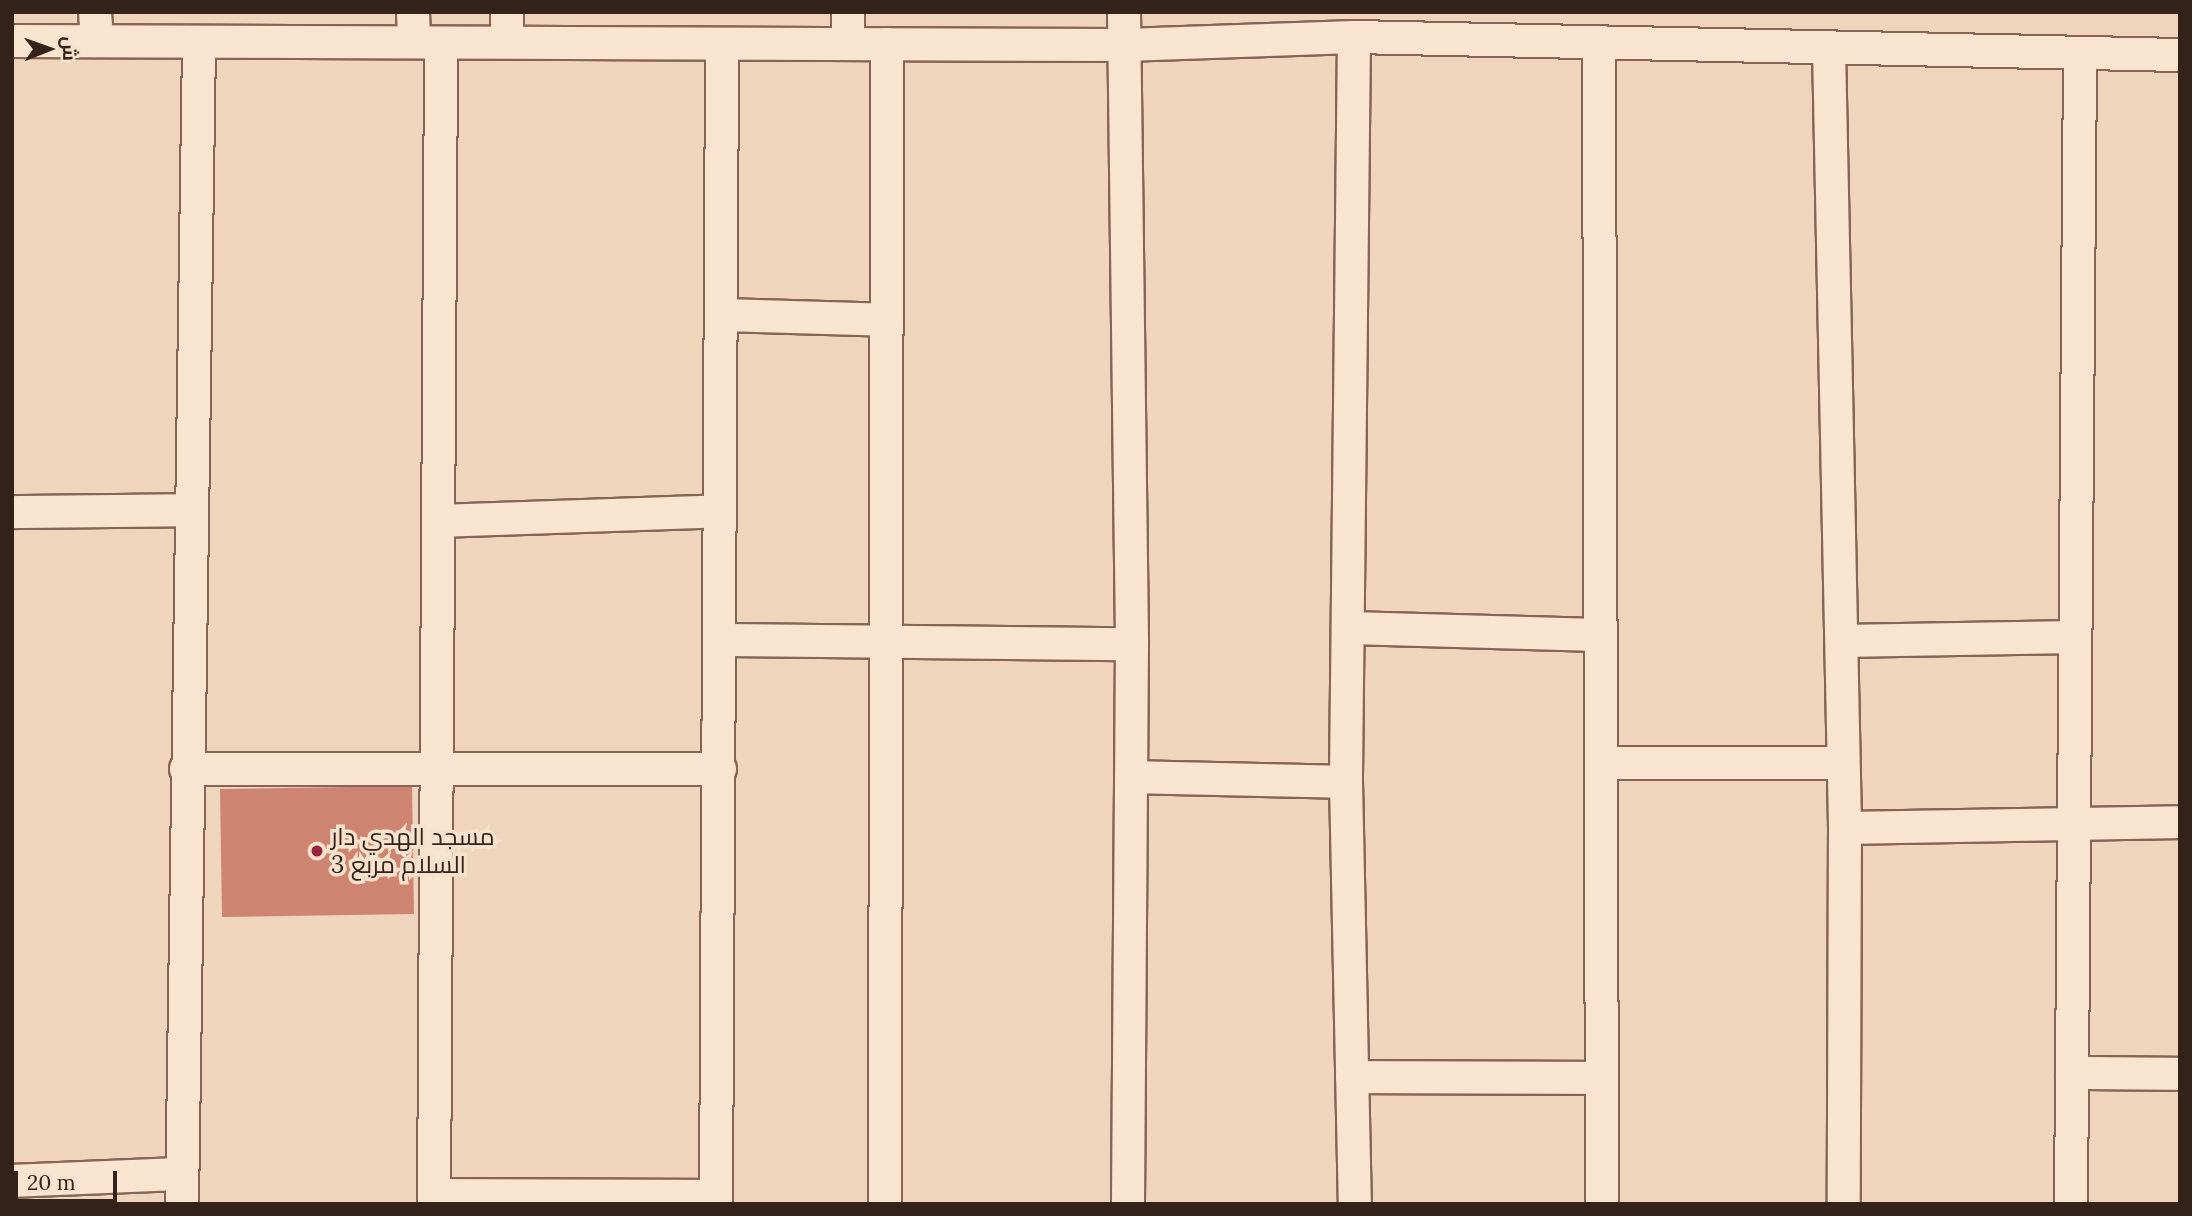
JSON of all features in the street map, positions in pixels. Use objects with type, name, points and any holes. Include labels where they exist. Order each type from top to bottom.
[{"type":"street","points":[[848,12],[848,44]]},
{"type":"street","points":[[1124,12],[1132,644],[1128,1204]]},
{"type":"street","points":[[12,41],[96,27],[199,42],[507,27],[722,44],[1125,45],[1354,37],[2180,55]]},
{"type":"street","points":[[423,32],[439,521],[434,1200],[716,1200],[722,44]]},
{"type":"street","points":[[1354,37],[1346,782],[1355,1204]]},
{"type":"street","points":[[12,1181],[182,1189],[199,42]]},
{"type":"street","points":[[1599,42],[1600,635],[1604,762],[1602,1204]]},
{"type":"street","points":[[885,1204],[887,44]]},
{"type":"street","points":[[1829,48],[1845,828],[1844,1204]]},
{"type":"street","points":[[2071,1204],[2080,54]]},
{"type":"street","points":[[722,315],[886,320]]},
{"type":"street","points":[[12,512],[191,510]]},
{"type":"street","points":[[439,521],[720,512]]},
{"type":"street","points":[[1348,628],[1600,635]]},
{"type":"street","points":[[1842,641],[2075,637]]},
{"type":"street","points":[[720,640],[1132,644]]},
{"type":"street","points":[[1604,762],[1842,763]]},
{"type":"street","points":[[187,769],[720,769]]},
{"type":"street","points":[[1132,777],[1346,782]]},
{"type":"street","points":[[1845,828],[2076,821],[2180,822]]},
{"type":"street","points":[[2072,1073],[2180,1074]]},
{"type":"street","points":[[1352,1077],[1602,1078]]},
{"type":"building","name":"مسجد الهدي دار السلام مربع 3","points":[[412,786],[414,914],[222,917],[220,789]]},
{"type":"place","name":"مسجد الهدي دار السلام مربع 3","points":[[317,851]]}]
